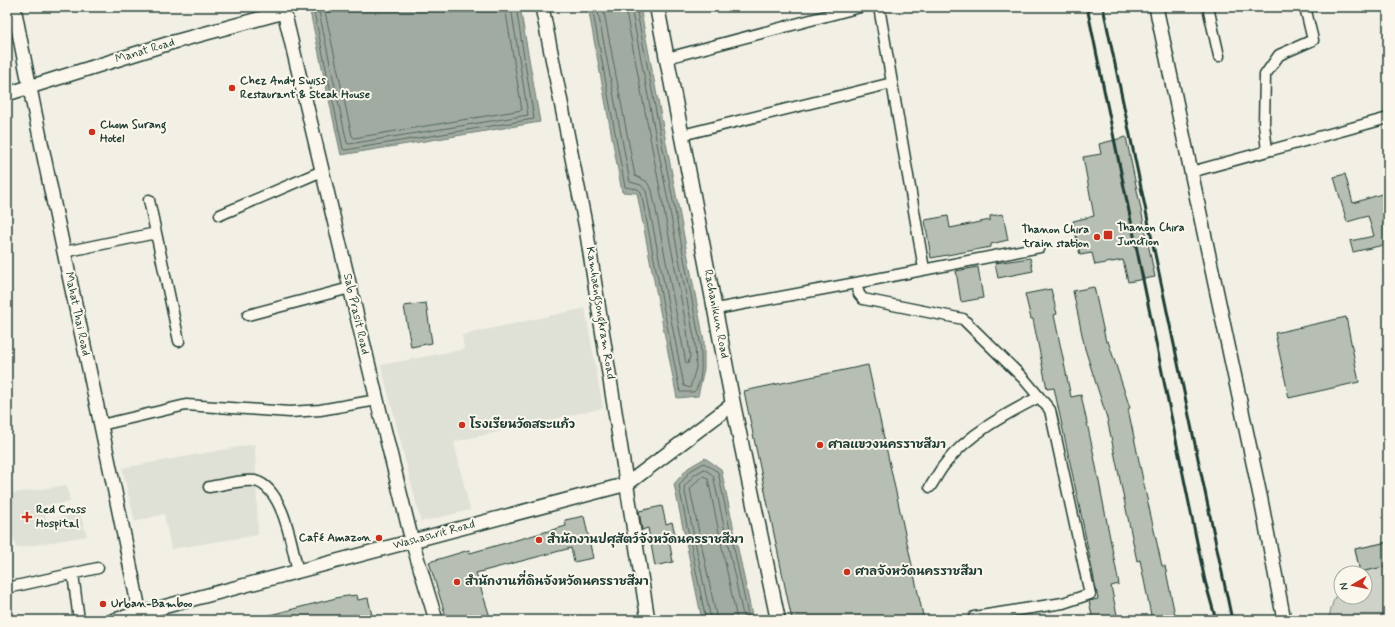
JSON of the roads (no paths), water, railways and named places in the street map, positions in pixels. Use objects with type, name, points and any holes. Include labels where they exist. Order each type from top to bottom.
[{"type":"main road","name":"Rachanikun Road","points":[[657,7],[716,309],[732,404],[778,620]]},
{"type":"street","name":"Mahat Thai Road","points":[[14,7],[29,88],[101,424],[140,617]]},
{"type":"street","name":"Kamhaengsongkram Road","points":[[542,7],[586,228],[648,620]]},
{"type":"street","points":[[667,58],[860,7]]},
{"type":"street","points":[[879,7],[924,268]]},
{"type":"street","points":[[1156,7],[1259,493],[1284,620]]},
{"type":"street","points":[[1208,7],[1219,56]]},
{"type":"street","points":[[1267,151],[1264,124],[1265,75],[1279,55],[1313,40],[1305,7]]},
{"type":"street","name":"Manat Road","points":[[7,94],[284,10]]},
{"type":"street","name":"Sab Prasit Road","points":[[284,10],[376,400],[412,541],[436,620]]},
{"type":"street","points":[[682,136],[892,83]]},
{"type":"street","points":[[1191,172],[1388,118]]},
{"type":"street","points":[[220,215],[322,171]]},
{"type":"street","points":[[149,200],[179,341]]},
{"type":"street","points":[[64,252],[156,233]]},
{"type":"street","points":[[716,309],[1040,247]]},
{"type":"street","points":[[856,282],[859,294],[863,299],[962,319],[1024,379],[1050,410],[1090,594],[1063,603],[974,617]]},
{"type":"street","points":[[248,315],[350,288]]},
{"type":"street","points":[[930,487],[945,464],[969,440],[1013,411],[1039,397]]},
{"type":"street","points":[[101,424],[186,405],[290,412],[320,410],[376,400]]},
{"type":"street","name":"Washashrit Road","points":[[114,620],[140,617],[298,572],[627,484],[732,404]]},
{"type":"street","points":[[209,487],[247,481],[262,484],[270,491],[286,522],[298,572]]},
{"type":"street","points":[[7,588],[98,568]]},
{"type":"street","points":[[73,574],[79,620]]},
{"type":"water","points":[[309,7],[520,7],[540,122],[341,155]]},
{"type":"water","points":[[588,7],[640,7],[704,341],[704,369],[698,396],[677,398],[637,193],[622,192]]},
{"type":"water","points":[[705,458],[721,469],[753,620],[702,620],[674,484],[688,468]]},
{"type":"railway","points":[[1087,7],[1205,581],[1216,620]]},
{"type":"railway","points":[[1103,7],[1232,620]]},
{"type":"place","name":"Chez Andy Swiss Restaurant & Steak House","points":[[232,88]]},
{"type":"place","name":"Chom Surang Hotel","points":[[92,132]]},
{"type":"place","name":"Thanon Chira Junction","points":[[1108,235]]},
{"type":"place","name":"Thanon Chira train station","points":[[1097,237]]},
{"type":"place","name":"โรงเรียนวัดสระแก้ว","points":[[462,425]]},
{"type":"place","name":"ศาลแขวงนครราชสีมา","points":[[820,445]]},
{"type":"place","name":"Red Cross Hospital","points":[[27,517]]},
{"type":"place","name":"Café Amazon","points":[[379,538]]},
{"type":"place","name":"สำนักงานปศุสัตว์จังหวัดนครราชสีมา","points":[[539,540]]},
{"type":"place","name":"ศาลจังหวัดนครราชสีมา","points":[[847,572]]},
{"type":"place","name":"สำนักงานที่ดินจังหวัดนครราชสีมา","points":[[457,582]]},
{"type":"place","name":"Urban-Bamboo","points":[[103,604]]}]
